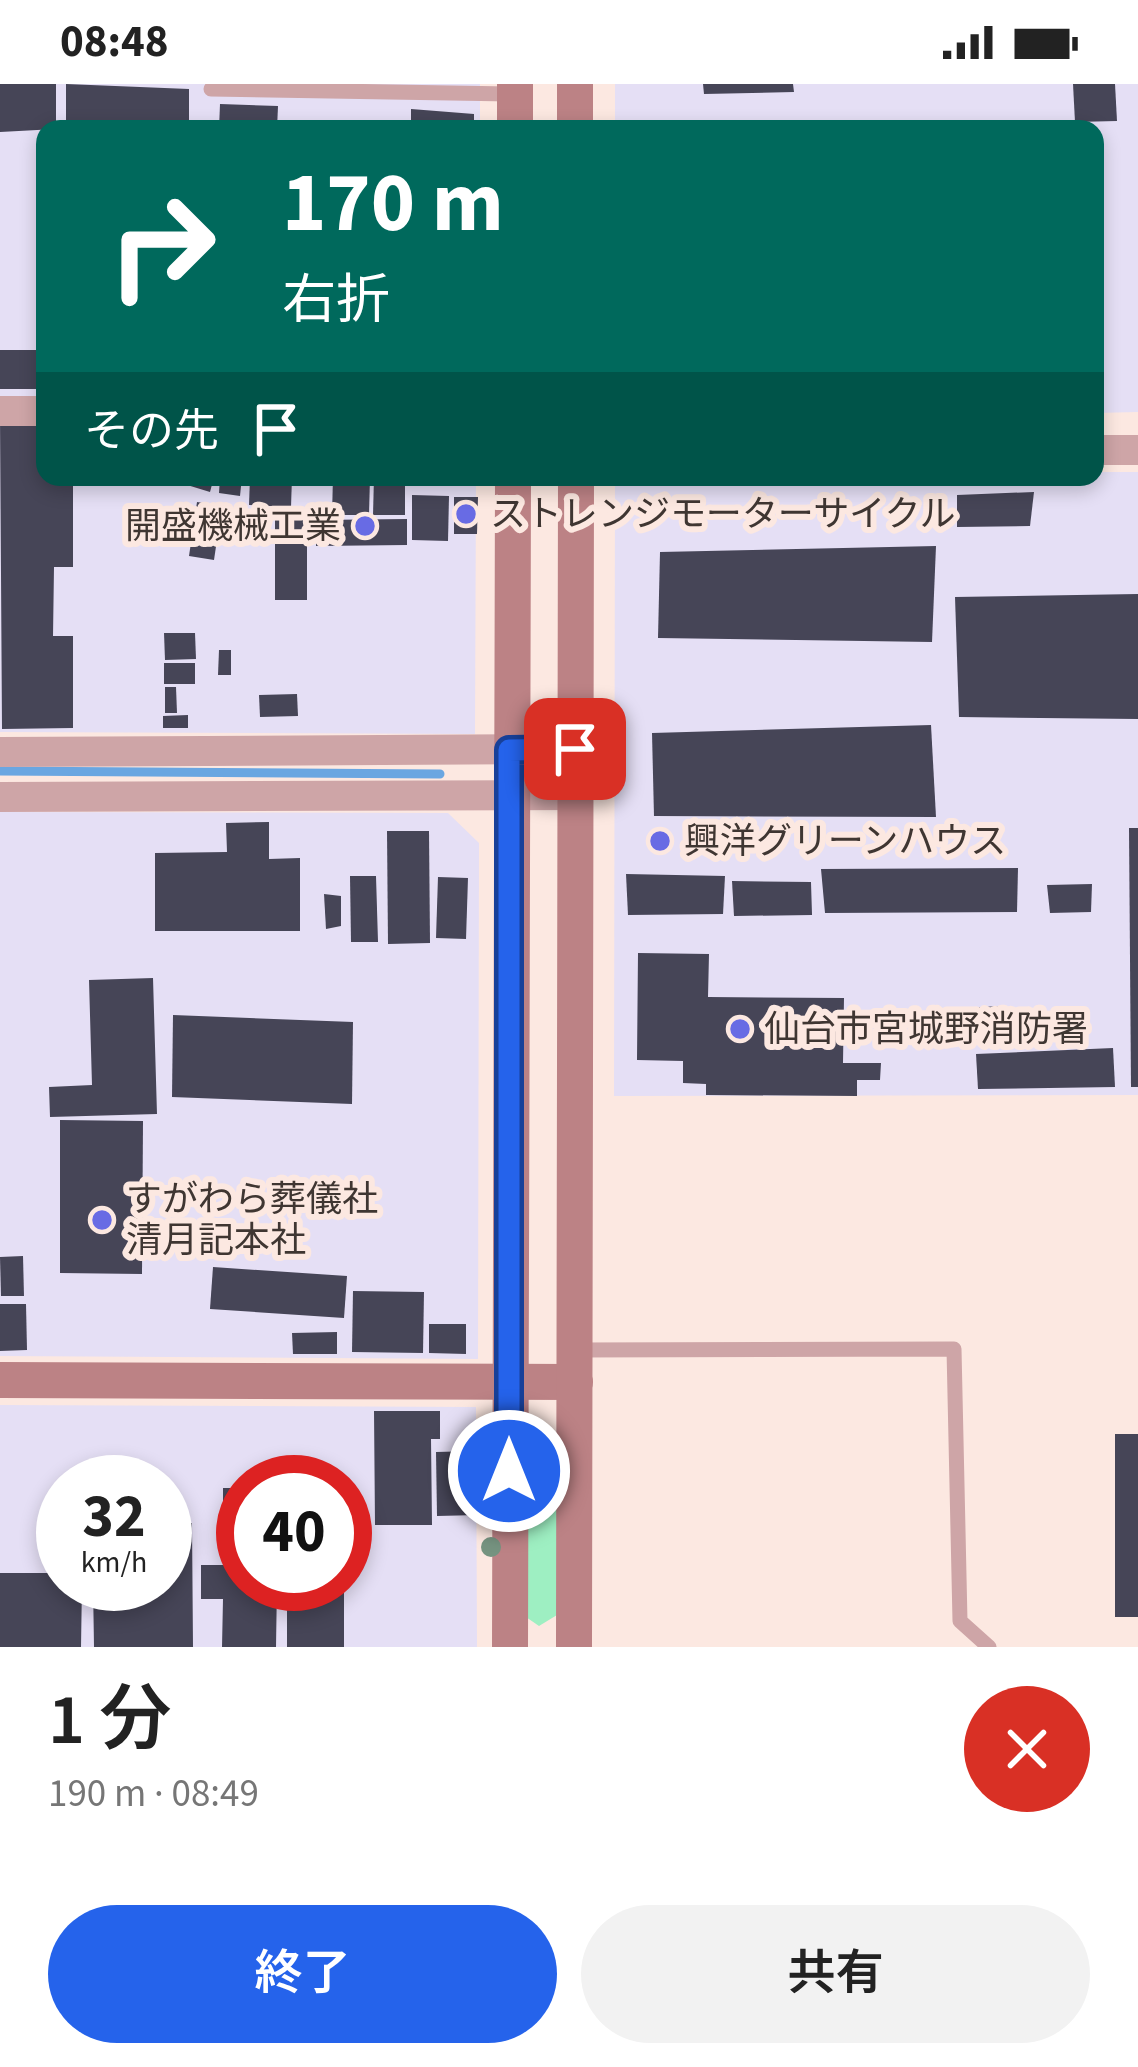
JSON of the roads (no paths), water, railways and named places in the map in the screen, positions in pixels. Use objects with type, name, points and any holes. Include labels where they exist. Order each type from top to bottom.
[{"type":"street","points":[[575,84],[575,120]]},
{"type":"street","points":[[0,411],[36,411]]},
{"type":"street","points":[[1104,450],[1138,450]]},
{"type":"street","points":[[510,1647],[513,486]]},
{"type":"street","points":[[574,1647],[576,486]]},
{"type":"street","points":[[0,752],[575,749]]},
{"type":"street","points":[[0,797],[575,795]]},
{"type":"street","points":[[0,1380],[509,1383],[575,1366]]},
{"type":"lane","points":[[211,89],[515,102]]},
{"type":"lane","points":[[575,1366],[955,1349],[960,1622],[989,1647]]},
{"type":"waterway","points":[[0,771],[440,774]]},
{"type":"place","name":"ストレンジモーターサイクル","points":[[466,514]]},
{"type":"place","name":"開盛機械工業","points":[[365,526]]},
{"type":"place","name":"興洋グリーンハウス","points":[[660,841]]},
{"type":"place","name":"仙台市宮城野消防署","points":[[740,1029]]},
{"type":"place","name":"すがわら葬儀社 清月記本社","points":[[102,1220]]}]
